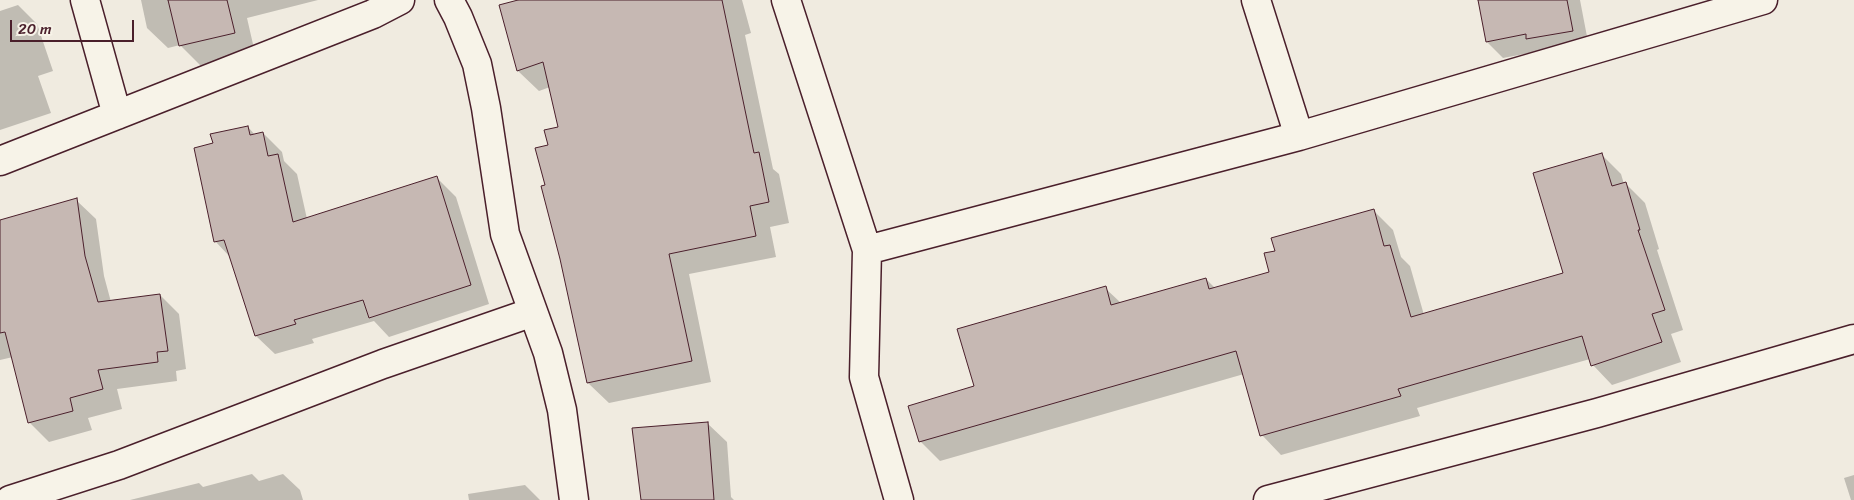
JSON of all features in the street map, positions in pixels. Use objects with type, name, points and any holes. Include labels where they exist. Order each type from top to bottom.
[{"type":"street","points":[[85,0],[117,115]]},
{"type":"street","points":[[0,161],[373,14],[400,0]]},
{"type":"street","points":[[449,0],[477,64],[486,108],[505,234],[548,353],[562,410],[574,500]]},
{"type":"street","points":[[786,0],[867,250],[864,377],[899,500]]},
{"type":"street","points":[[1256,0],[1299,136]]},
{"type":"street","points":[[867,250],[1299,136],[1763,0]]},
{"type":"street","points":[[10,500],[119,465],[383,364],[534,312]]},
{"type":"street","points":[[1268,500],[1597,413],[1854,339]]},
{"type":"building","points":[[168,0],[227,0],[235,33],[179,46]]},
{"type":"building","points":[[518,0],[722,0],[754,153],[759,152],[769,202],[750,206],[756,236],[669,254],[692,361],[587,383],[560,259],[541,186],[545,185],[535,148],[548,145],[544,130],[558,127],[543,62],[517,71],[499,5]]},
{"type":"building","points":[[1478,0],[1567,0],[1573,31],[1526,39],[1526,34],[1486,42]]},
{"type":"building","points":[[248,126],[250,135],[263,132],[268,156],[278,154],[293,222],[437,176],[471,285],[369,318],[363,300],[294,320],[296,324],[255,336],[224,240],[214,242],[194,148],[213,143],[210,134]]},
{"type":"building","points":[[1602,153],[1612,186],[1626,182],[1640,230],[1638,230],[1665,310],[1652,314],[1662,342],[1591,366],[1582,336],[1398,389],[1401,396],[1260,436],[1236,351],[919,442],[908,406],[974,386],[957,329],[1106,286],[1111,305],[1206,278],[1209,289],[1269,272],[1264,253],[1275,251],[1271,238],[1374,209],[1384,246],[1390,245],[1411,317],[1563,273],[1533,173]]},
{"type":"building","points":[[77,198],[85,256],[98,302],[160,294],[168,351],[157,352],[158,362],[98,370],[103,389],[70,398],[73,411],[28,423],[5,332],[0,333],[0,220]]},
{"type":"building","points":[[708,422],[714,500],[641,500],[632,428]]}]
